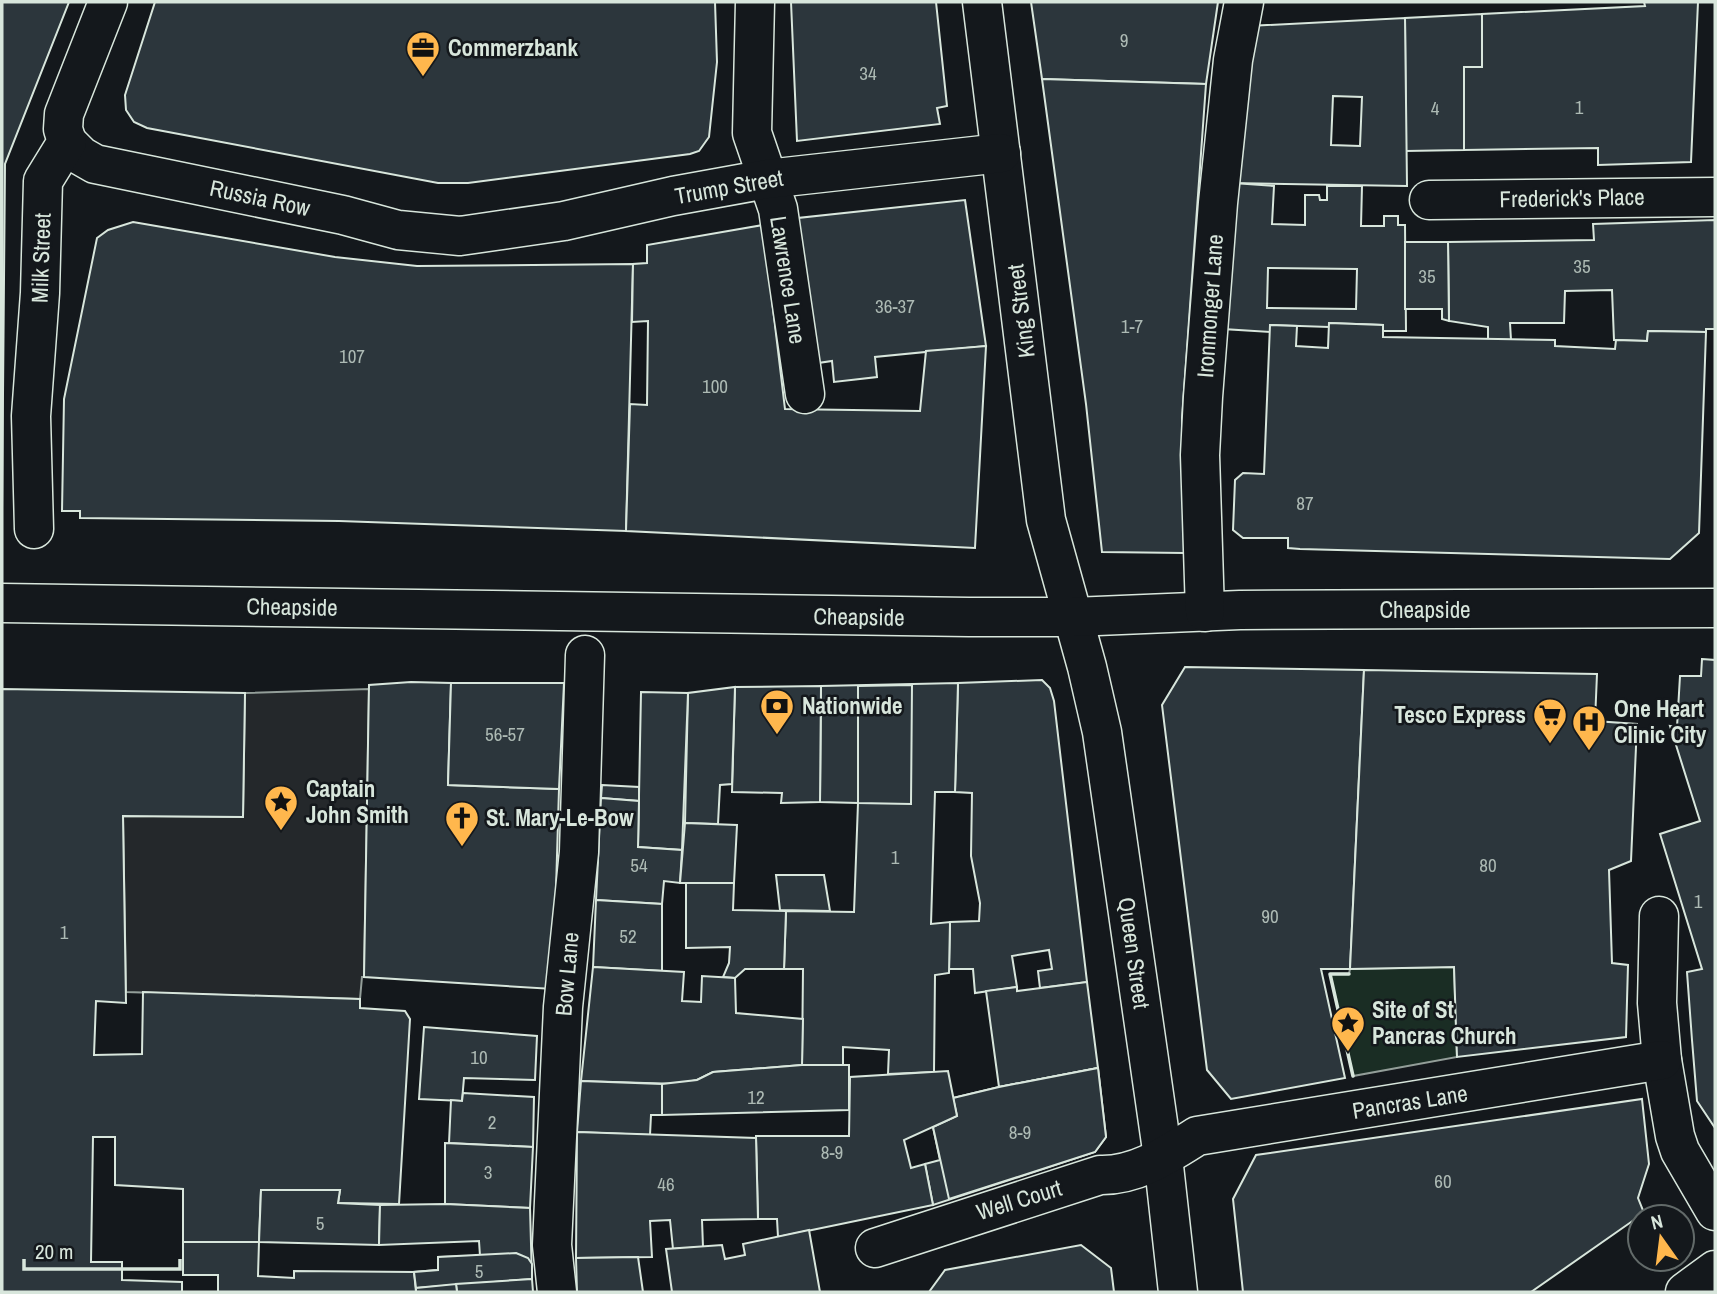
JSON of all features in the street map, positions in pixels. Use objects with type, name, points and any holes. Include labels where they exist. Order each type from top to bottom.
[{"type":"street","points":[[67,142],[63,129],[64,114],[108,2]]},
{"type":"street","name":"Lawrence Lane","points":[[755,2],[752,133],[778,209],[805,394]]},
{"type":"street","name":"King Street","points":[[982,2],[1046,520],[1073,617]]},
{"type":"street","name":"Ironmonger Lane","points":[[1205,612],[1200,454],[1218,203],[1233,60],[1244,2]]},
{"type":"street","name":"Russia Row","points":[[67,142],[80,156],[95,164],[343,215],[398,230],[460,236]]},
{"type":"street","name":"Milk Street","points":[[34,529],[31,416],[40,293],[43,181],[67,142]]},
{"type":"street","name":"Trump Street","points":[[460,236],[564,221],[767,179],[1001,153]]},
{"type":"street","name":"Frederick's Place","points":[[1429,200],[1715,197]]},
{"type":"street","name":"Cheapside","points":[[2,603],[495,609],[835,617],[1073,617],[1171,612],[1715,608]]},
{"type":"street","name":"Queen Street","points":[[1073,617],[1102,732],[1163,1157],[1178,1292]]},
{"type":"street","name":"Bow Lane","points":[[557,1292],[552,1245],[563,1006],[579,852],[585,655]]},
{"type":"street","points":[[1659,916],[1657,1003],[1662,1060],[1675,1136],[1680,1151],[1715,1211]]},
{"type":"street","name":"Pancras Lane","points":[[1163,1157],[1197,1136],[1662,1060]]},
{"type":"street","name":"Well Court","points":[[875,1248],[1100,1175],[1119,1175],[1163,1157]]},
{"type":"street","points":[[1685,1292],[1715,1270]]},
{"type":"green space","points":[[1454,967],[1457,1057],[1353,1076],[1330,974],[1349,974],[1350,969]]},
{"type":"shaded area","points":[[369,689],[364,977],[360,999],[126,992],[123,816],[243,817],[245,693]]},
{"type":"building","points":[[2,2],[69,2],[5,164],[2,509]]},
{"type":"building","name":"Commerzbank","points":[[155,2],[715,2],[717,62],[709,137],[699,151],[690,154],[468,183],[438,183],[147,128],[134,122],[126,110],[125,95]]},
{"type":"building","points":[[791,2],[936,2],[947,106],[937,108],[940,124],[797,141]]},
{"type":"building","points":[[1031,2],[1218,2],[1206,84],[1042,79]]},
{"type":"building","points":[[1644,2],[1698,2],[1691,162],[1598,165],[1598,148],[1464,150],[1464,67],[1482,67],[1482,14],[1645,6]]},
{"type":"building","points":[[1482,14],[1482,67],[1464,67],[1464,150],[1406,151],[1405,18]]},
{"type":"building","points":[[1405,18],[1407,186],[1230,183],[1248,26]],"holes":[[[1333,96],[1362,97],[1360,146],[1331,145]]]},
{"type":"building","points":[[1042,79],[1206,84],[1182,418],[1184,553],[1102,552],[1086,404]]},
{"type":"building","points":[[1233,183],[1274,186],[1272,224],[1305,225],[1305,195],[1319,195],[1320,200],[1327,200],[1327,186],[1362,186],[1361,226],[1384,226],[1384,216],[1398,216],[1398,225],[1405,225],[1406,331],[1383,331],[1383,325],[1329,323],[1329,327],[1270,325],[1270,332],[1223,329]],"holes":[[[1268,268],[1357,269],[1356,309],[1267,308]]]},
{"type":"building","points":[[965,200],[986,346],[875,357],[877,377],[834,382],[832,361],[818,363],[798,218]]},
{"type":"building","points":[[1715,220],[1715,329],[1706,329],[1706,332],[1648,331],[1647,341],[1614,340],[1612,290],[1565,291],[1564,323],[1510,323],[1511,340],[1488,339],[1488,327],[1449,321],[1448,242],[1594,240],[1593,224]]},
{"type":"building","points":[[133,222],[335,257],[417,266],[633,264],[626,531],[339,521],[80,518],[80,511],[62,511],[64,399],[97,238],[108,230]]},
{"type":"building","points":[[763,225],[785,409],[920,411],[926,351],[986,346],[975,548],[626,531],[630,404],[647,405],[648,321],[632,322],[633,264],[647,263],[647,245]]},
{"type":"building","points":[[1405,242],[1448,242],[1449,321],[1442,319],[1442,309],[1405,309]]},
{"type":"building","points":[[1329,323],[1383,325],[1383,337],[1555,340],[1555,346],[1615,349],[1616,340],[1647,341],[1648,331],[1706,332],[1699,533],[1670,559],[1300,549],[1288,548],[1288,538],[1243,538],[1233,530],[1235,480],[1243,473],[1264,474],[1270,325],[1297,326],[1296,346],[1328,348]]},
{"type":"building","points":[[1702,659],[1715,660],[1715,1128],[1697,1101],[1692,1040],[1687,972],[1702,969],[1660,834],[1700,821],[1670,726],[1677,727],[1680,676],[1701,676]]},
{"type":"building","points":[[1185,667],[1364,670],[1350,969],[1321,969],[1345,1078],[1231,1099],[1207,1070],[1162,705]]},
{"type":"building","points":[[1364,670],[1597,674],[1595,721],[1637,724],[1631,861],[1609,870],[1612,963],[1628,965],[1626,1037],[1457,1057],[1454,967],[1350,969]]},
{"type":"building","points":[[1042,680],[1050,688],[1054,701],[1087,982],[1040,988],[1038,971],[1052,969],[1049,950],[1012,956],[1017,987],[975,993],[973,969],[949,969],[950,922],[979,921],[980,903],[971,856],[972,793],[955,792],[958,683]]},
{"type":"building","name":"St. Mary-Le-Bow","points":[[451,683],[448,785],[559,789],[553,989],[364,977],[369,685]]},
{"type":"building","points":[[451,683],[564,683],[559,789],[448,785]]},
{"type":"building","points":[[958,683],[955,792],[935,792],[931,924],[950,922],[949,973],[935,975],[934,1072],[888,1074],[889,1050],[843,1047],[843,1065],[802,1065],[803,969],[784,969],[786,911],[854,912],[858,803],[820,802],[821,686]]},
{"type":"building","points":[[912,685],[911,804],[858,803],[858,686]]},
{"type":"building","name":"Nationwide","points":[[821,686],[820,802],[781,803],[782,793],[732,792],[735,687]]},
{"type":"building","points":[[735,687],[732,784],[720,785],[718,824],[685,823],[688,693]]},
{"type":"building","points":[[2,689],[245,693],[243,817],[123,816],[126,1003],[96,1001],[94,1055],[142,1054],[143,992],[360,999],[360,1008],[405,1011],[410,1019],[399,1204],[338,1203],[340,1190],[261,1190],[259,1242],[183,1242],[183,1189],[115,1185],[115,1137],[93,1137],[91,1262],[122,1262],[122,1280],[182,1282],[182,1292],[2,1292]]},
{"type":"building","points":[[641,692],[688,693],[682,850],[638,847]]},
{"type":"building","points":[[602,785],[639,787],[639,801],[601,798]]},
{"type":"building","points":[[601,798],[639,801],[638,847],[682,850],[680,883],[664,881],[662,904],[596,900]]},
{"type":"building","points":[[685,823],[737,825],[734,883],[680,883]]},
{"type":"building","points":[[776,875],[824,875],[830,911],[780,910]]},
{"type":"building","points":[[686,883],[734,883],[733,910],[786,911],[784,969],[745,969],[735,978],[723,977],[729,963],[730,947],[686,948]]},
{"type":"building","points":[[596,900],[662,904],[662,971],[593,967]]},
{"type":"building","points":[[593,967],[684,972],[682,1001],[701,1002],[702,976],[735,978],[736,1013],[803,1019],[802,1065],[713,1072],[697,1080],[677,1084],[581,1081]]},
{"type":"building","points":[[1087,982],[1098,1068],[999,1087],[986,991],[1017,987],[1017,991]]},
{"type":"building","points":[[424,1027],[537,1036],[535,1080],[464,1078],[462,1101],[419,1099]]},
{"type":"building","points":[[802,1065],[849,1065],[849,1110],[662,1115],[662,1084],[697,1080],[713,1072]]},
{"type":"building","points":[[1098,1068],[1106,1137],[1095,1152],[933,1205],[925,1164],[940,1160],[933,1127],[957,1116],[953,1098]]},
{"type":"building","points":[[1098,1068],[1106,1137],[1095,1152],[949,1199],[933,1127],[957,1116],[953,1098]]},
{"type":"building","points":[[948,1071],[957,1116],[904,1140],[911,1168],[925,1164],[933,1205],[778,1237],[777,1219],[758,1219],[756,1136],[849,1136],[850,1077]]},
{"type":"building","points":[[581,1081],[662,1084],[662,1115],[651,1115],[650,1135],[577,1132]]},
{"type":"building","points":[[463,1093],[534,1097],[533,1147],[449,1143],[451,1100],[462,1101]]},
{"type":"building","points":[[1642,1099],[1649,1164],[1638,1198],[1640,1203],[1626,1203],[1626,1226],[1531,1292],[1243,1292],[1233,1199],[1256,1155]]},
{"type":"building","points":[[577,1132],[756,1138],[758,1219],[702,1220],[703,1247],[673,1249],[670,1220],[650,1221],[652,1257],[576,1258]]},
{"type":"building","points":[[445,1143],[533,1147],[530,1208],[445,1204]]},
{"type":"building","points":[[261,1190],[340,1190],[338,1203],[380,1205],[379,1245],[259,1242]]},
{"type":"building","points":[[445,1204],[530,1208],[532,1279],[416,1288],[414,1272],[438,1270],[438,1257],[480,1256],[479,1241],[379,1245],[380,1205]]},
{"type":"building","points":[[809,1230],[820,1292],[672,1292],[666,1249],[722,1245],[725,1259],[745,1255],[743,1244]]},
{"type":"building","points":[[183,1242],[259,1242],[258,1276],[294,1278],[294,1271],[414,1272],[416,1292],[218,1292],[218,1275],[183,1275]]},
{"type":"building","points":[[1081,1245],[1111,1268],[1114,1292],[929,1292],[945,1270]]},
{"type":"building","points":[[516,1253],[528,1258],[532,1264],[532,1279],[416,1288],[414,1272],[438,1270],[438,1257]]},
{"type":"building","points":[[638,1257],[643,1292],[577,1292],[576,1258]]},
{"type":"building","points":[[532,1279],[533,1292],[457,1292],[456,1284]]},
{"type":"building","points":[[456,1284],[457,1292],[416,1292],[416,1288]]},
{"type":"wall","points":[[1349,974],[1330,974],[1353,1076]]},
{"type":"place","name":"Commerzbank","points":[[423,78]]},
{"type":"place","name":"Nationwide","points":[[777,736]]},
{"type":"place","name":"Tesco Express","points":[[1550,745]]},
{"type":"place","name":"One Heart Clinic City","points":[[1589,752]]},
{"type":"place","name":"Captain John Smith","points":[[281,832]]},
{"type":"place","name":"St. Mary-Le-Bow","points":[[462,848]]},
{"type":"place","name":"Site of St Pancras Church","points":[[1348,1053]]}]
